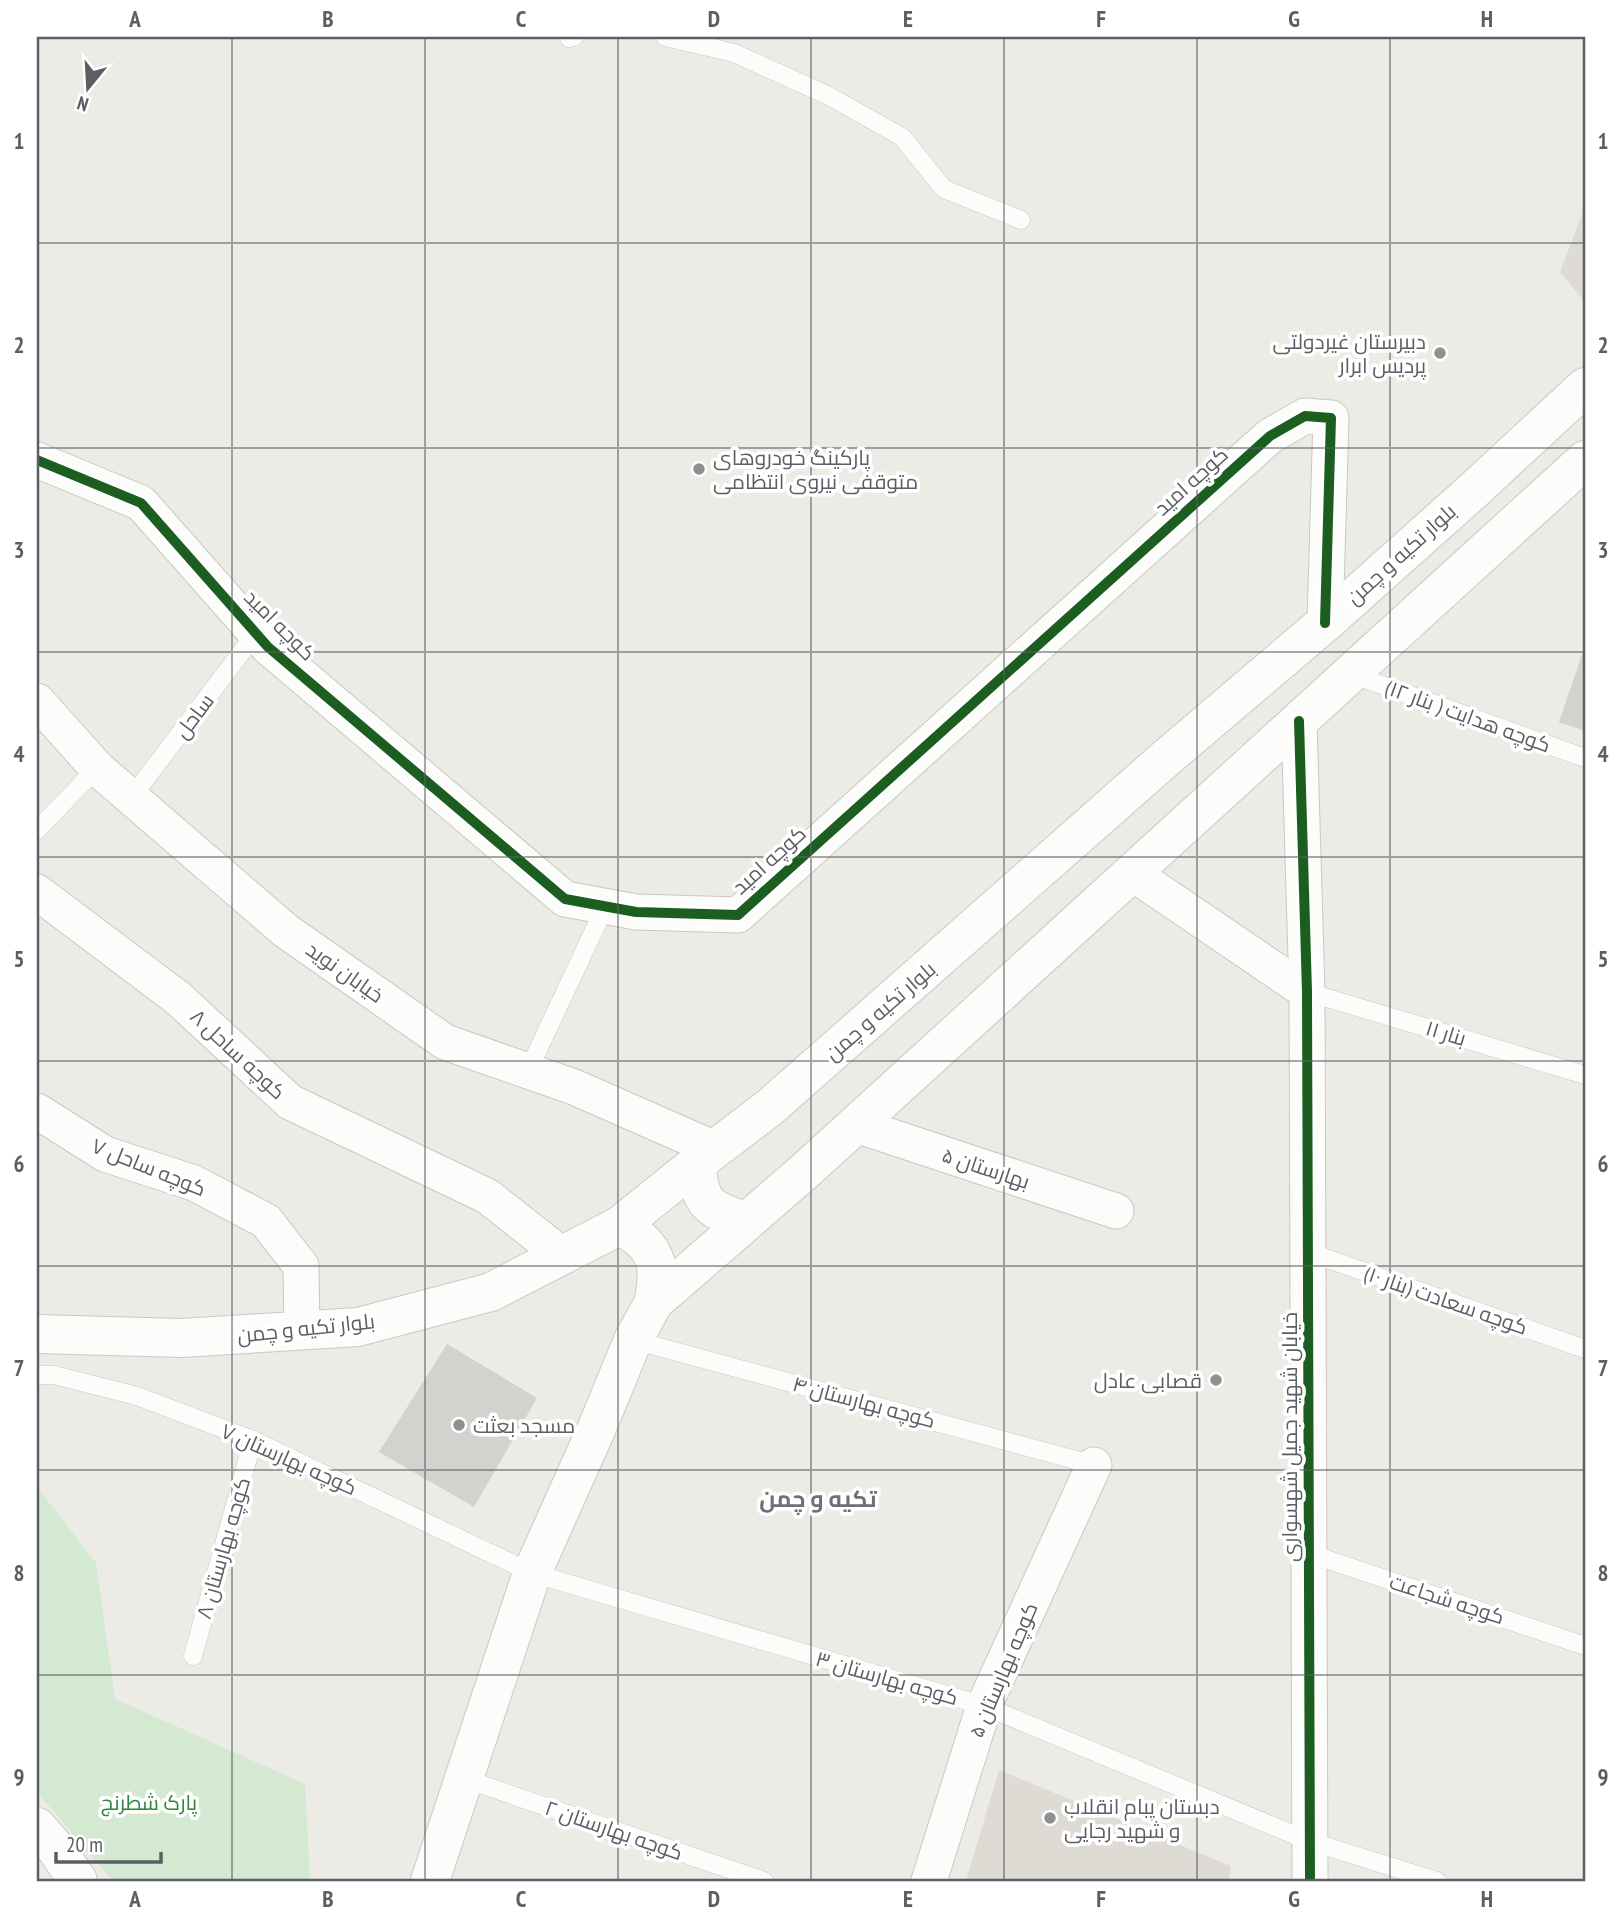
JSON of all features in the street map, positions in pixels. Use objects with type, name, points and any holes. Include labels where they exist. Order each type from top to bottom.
[{"type":"main road","name":"بلوار تکیه و چمن","points":[[37,1334],[182,1338],[358,1327],[491,1292],[619,1226],[769,1108],[1165,759],[1325,623],[1585,387]]},
{"type":"main road","points":[[430,1881],[532,1573],[633,1340],[654,1301],[856,1125],[1585,460]]},
{"type":"main road","points":[[706,1156],[698,1184],[707,1204],[725,1215],[747,1221]]},
{"type":"main road","points":[[619,1226],[631,1230],[642,1240],[655,1261],[657,1276],[654,1301]]},
{"type":"main road","points":[[37,1827],[78,1881]]},
{"type":"street","name":"کوچه امید","points":[[37,460],[141,503],[268,647],[565,898],[636,912],[738,915],[1270,436],[1305,416],[1331,418],[1325,623]]},
{"type":"street","name":"خیابان نوید","points":[[37,701],[97,768],[286,931],[445,1042],[575,1087],[706,1156]]},
{"type":"street","name":"خیابان شهید جمیل شهسواری","points":[[1299,721],[1307,992],[1310,1881]]},
{"type":"street","points":[[1132,873],[1307,992]]},
{"type":"street","name":"کوچه ساحل ۸","points":[[37,892],[179,999],[290,1102],[487,1196],[562,1255]]},
{"type":"street","name":"کوچه ساحل ۷","points":[[37,1111],[105,1154],[194,1183],[266,1221],[301,1266],[302,1331]]},
{"type":"street","name":"بهارستان ۵","points":[[856,1125],[1116,1212]]},
{"type":"street","name":"کوچه بهارستان ۵","points":[[929,1881],[984,1706],[1094,1465]]},
{"type":"lane","points":[[665,37],[734,53],[829,96],[902,137],[944,189],[1021,220]]},
{"type":"lane","name":"ساحل","points":[[131,798],[256,634]]},
{"type":"lane","name":"کوچه هدایت ( بنار ۱۲)","points":[[1351,674],[1585,758]]},
{"type":"lane","points":[[37,830],[97,768]]},
{"type":"lane","points":[[528,1071],[605,906]]},
{"type":"lane","name":"بنار ۱۱","points":[[1307,992],[1585,1075]]},
{"type":"lane","name":"کوچه سعادت (بنار ۱۰)","points":[[1308,1252],[1585,1349]]},
{"type":"lane","name":"کوچه بهارستان ۴","points":[[633,1340],[1094,1465]]},
{"type":"lane","name":"کوچه بهارستان ۷","points":[[37,1375],[54,1375],[137,1396],[253,1440],[532,1573]]},
{"type":"lane","name":"کوچه بهارستان ۸","points":[[193,1656],[253,1440]]},
{"type":"lane","name":"کوچه شجاعت","points":[[1308,1553],[1585,1646]]},
{"type":"lane","name":"کوچه بهارستان ۳","points":[[532,1573],[984,1706],[1310,1841],[1437,1881]]},
{"type":"lane","name":"کوچه بهارستان ۲","points":[[465,1780],[764,1881]]},
{"type":"shaded area","points":[[1585,206],[1585,302],[1560,272]]},
{"type":"shaded area","name":"دبستان پبام انقلاب و شهید رجایی","points":[[999,1770],[1231,1866],[1229,1881],[966,1881]]},
{"type":"green space","name":"پارک شطرنج","points":[[37,1487],[96,1563],[115,1699],[305,1784],[310,1881],[113,1881],[37,1792]]},
{"type":"building","points":[[1585,646],[1585,731],[1559,722]]},
{"type":"building","name":"مسجد بعثت","points":[[447,1344],[537,1398],[474,1507],[379,1452]]},
{"type":"cycle path","points":[[37,460],[141,503],[268,647],[565,899],[636,912],[738,915],[1270,436],[1305,416],[1331,418],[1325,623]]},
{"type":"cycle path","points":[[1299,721],[1307,992],[1310,1881]]},
{"type":"place","name":"دبیرستان غیردولتی پرديس ابرار","points":[[1440,353]]},
{"type":"place","name":"پارکینگ خودروهای متوقفی نیروی انتظامی","points":[[699,469]]},
{"type":"place","name":"قصابی عادل","points":[[1216,1380]]},
{"type":"place","name":"مسجد بعثت","points":[[459,1425]]},
{"type":"place","name":"دبستان پبام انقلاب و شهید رجایی","points":[[1050,1818]]},
{"type":"district","name":"تکیه و چمن","points":[[818,1498]]}]
